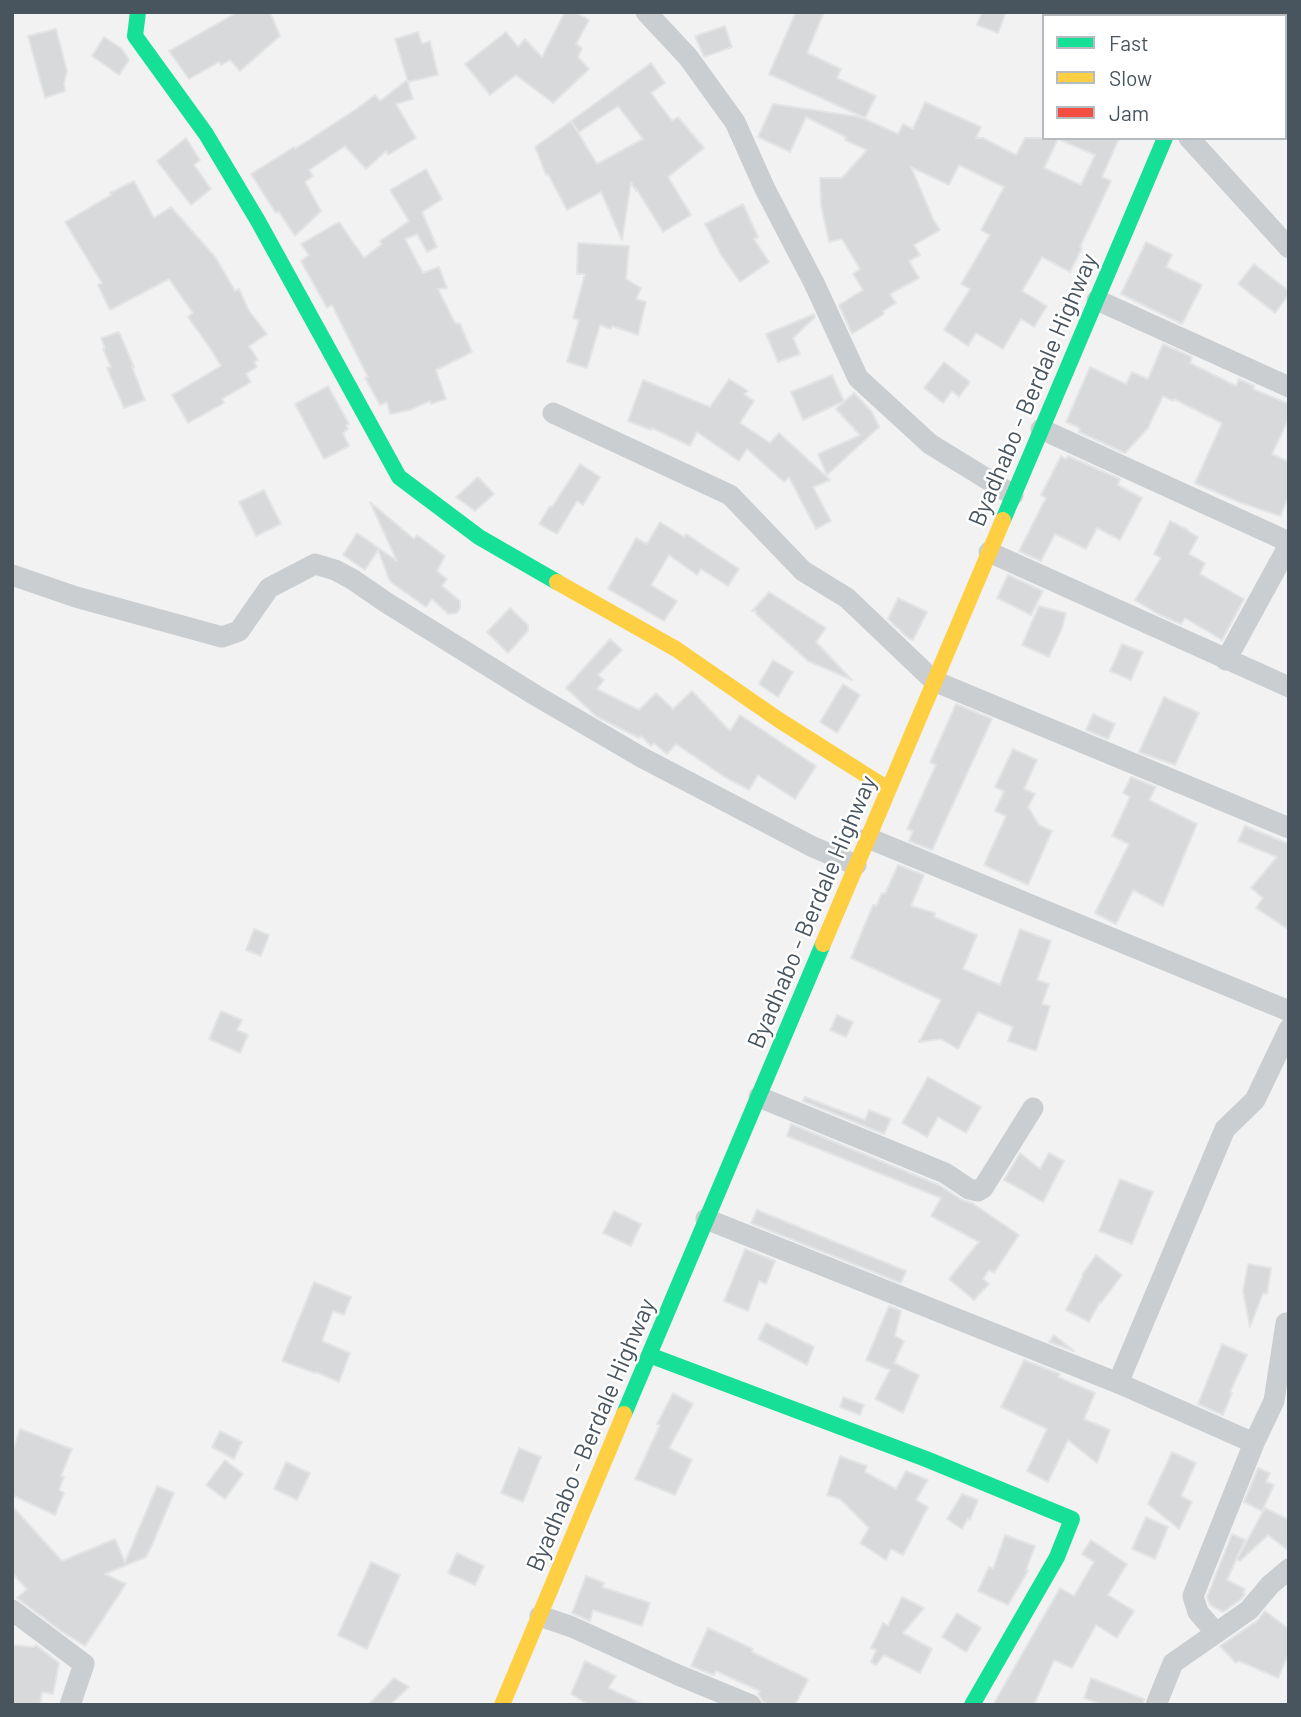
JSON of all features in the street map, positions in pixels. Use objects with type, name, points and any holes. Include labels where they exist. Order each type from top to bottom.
[{"type":"street","points":[[138,12],[135,36],[206,134],[252,210],[399,477],[479,537],[676,649],[779,720],[888,789]]},
{"type":"street","points":[[646,12],[688,57],[735,122],[765,189],[859,378],[930,444],[1013,495]]},
{"type":"street","name":"Byadhabo - Berdale Highway","points":[[502,1705],[1164,140]]},
{"type":"street","points":[[1191,140],[1289,248]]},
{"type":"street","points":[[1097,300],[1289,387]]},
{"type":"street","points":[[553,413],[730,495],[803,571],[847,598],[934,681],[1289,828]]},
{"type":"street","points":[[1041,429],[1289,543],[1226,660]]},
{"type":"street","points":[[989,552],[1289,687]]},
{"type":"street","points":[[12,575],[76,597],[222,637],[239,631],[269,588],[315,564],[335,570],[641,757],[813,847],[856,865]]},
{"type":"street","points":[[868,838],[1289,1011]]},
{"type":"street","points":[[1118,1383],[1225,1129],[1255,1100],[1289,1029]]},
{"type":"street","points":[[758,1097],[945,1173],[978,1191],[983,1188],[1033,1108]]},
{"type":"street","points":[[706,1219],[1118,1383],[1254,1443]]},
{"type":"street","points":[[1216,1633],[1198,1612],[1193,1596],[1254,1443],[1274,1401],[1286,1323]]},
{"type":"street","points":[[649,1355],[926,1459],[1072,1519],[1057,1557],[972,1705]]},
{"type":"street","points":[[1156,1705],[1173,1663],[1249,1610],[1289,1569]]},
{"type":"street","points":[[12,1610],[84,1664],[70,1705]]},
{"type":"street","points":[[540,1616],[572,1627],[751,1705]]},
{"type":"building","points":[[238,12],[270,12],[280,36],[240,71],[230,60],[221,65],[219,62],[189,79],[169,51]]},
{"type":"building","points":[[565,12],[575,12],[589,20],[576,44],[582,48],[578,57],[589,69],[553,103],[516,75],[490,95],[465,64],[506,32],[518,47],[525,39],[542,57]]},
{"type":"building","points":[[796,12],[824,12],[807,53],[841,69],[837,78],[876,96],[865,118],[769,74]]},
{"type":"building","points":[[982,12],[1006,12],[998,33],[977,25]]},
{"type":"building","points":[[725,26],[732,47],[704,57],[695,36]]},
{"type":"building","points":[[56,29],[67,71],[65,91],[45,98],[28,36]]},
{"type":"building","points":[[418,32],[422,44],[430,41],[438,75],[408,82],[395,39]]},
{"type":"building","points":[[104,37],[122,49],[129,60],[119,75],[92,56]]},
{"type":"building","points":[[651,63],[665,83],[651,93],[672,121],[678,117],[704,148],[668,177],[691,215],[663,232],[631,182],[622,240],[601,192],[567,210],[548,174],[546,175],[535,147]],"holes":[[[618,106],[643,139],[597,164],[571,121],[579,132]]]},
{"type":"building","points":[[407,80],[413,99],[396,104],[416,138],[388,155],[386,151],[366,169],[345,146],[309,170],[313,176],[305,182],[321,211],[295,236],[279,212],[276,213],[251,174],[294,147],[295,149],[375,95],[380,101]]},
{"type":"building","points":[[925,102],[981,127],[976,138],[983,138],[1016,155],[1025,138],[1058,140],[1044,168],[1081,185],[1095,155],[1060,140],[1118,140],[1102,177],[1111,181],[1070,272],[1042,257],[1022,291],[1047,306],[1034,327],[1021,319],[1003,349],[976,333],[968,346],[944,330],[970,289],[961,284],[990,235],[981,230],[1004,187],[959,165],[949,185],[911,167],[940,230],[914,245],[920,255],[909,261],[919,278],[890,294],[896,303],[852,334],[839,305],[863,290],[853,274],[860,269],[842,239],[829,242],[821,205],[820,178],[842,178],[867,150],[806,117],[790,152],[758,137],[773,104],[860,117],[898,134],[903,124],[913,129]]},
{"type":"building","points":[[186,138],[200,160],[194,165],[211,189],[191,205],[157,161]]},
{"type":"building","points":[[426,169],[442,199],[422,212],[437,247],[427,252],[417,234],[405,239],[423,273],[439,267],[447,288],[438,289],[455,323],[460,324],[472,352],[436,370],[446,399],[431,404],[430,401],[410,410],[390,414],[387,402],[380,405],[365,378],[368,377],[332,305],[327,308],[301,261],[309,255],[301,244],[339,222],[364,258],[382,244],[380,241],[409,221],[390,190]]},
{"type":"building","points":[[134,181],[154,218],[171,207],[216,258],[235,291],[239,289],[249,311],[267,334],[249,346],[258,360],[254,362],[257,367],[246,374],[251,382],[222,399],[224,403],[188,423],[172,395],[221,366],[188,317],[193,313],[169,279],[110,310],[98,285],[102,283],[65,222]]},
{"type":"building","points":[[743,204],[758,237],[754,239],[769,262],[740,282],[721,255],[705,224]]},
{"type":"building","points":[[1146,242],[1172,255],[1166,267],[1202,285],[1182,324],[1121,294]]},
{"type":"building","points":[[578,243],[629,246],[626,279],[641,288],[636,299],[646,302],[638,335],[600,325],[587,368],[567,362],[579,320],[573,318],[585,274],[577,274]]},
{"type":"building","points":[[1254,264],[1289,291],[1275,313],[1238,284]]},
{"type":"building","points":[[814,314],[815,317],[793,338],[800,354],[778,362],[766,334]]},
{"type":"building","points":[[119,332],[145,400],[124,408],[107,368],[111,367],[101,338]]},
{"type":"building","points":[[1163,344],[1192,357],[1190,363],[1236,386],[1239,379],[1254,386],[1253,389],[1289,404],[1289,418],[1272,454],[1289,462],[1289,496],[1280,516],[1195,483],[1222,423],[1174,399],[1173,401],[1163,396],[1148,428],[1125,453],[1079,432],[1080,428],[1066,422],[1090,367],[1126,384],[1132,372],[1148,379]]},
{"type":"building","points":[[944,362],[970,382],[959,397],[952,391],[943,403],[924,388]]},
{"type":"building","points":[[832,375],[844,401],[803,420],[791,392]]},
{"type":"building","points":[[729,379],[748,391],[744,394],[754,401],[740,423],[770,443],[779,433],[830,480],[813,487],[831,521],[816,529],[789,477],[784,482],[747,449],[739,461],[697,432],[690,446],[652,428],[651,430],[628,421],[643,380],[710,407]]},
{"type":"building","points":[[328,386],[349,424],[343,433],[349,446],[324,459],[295,404]]},
{"type":"building","points":[[854,393],[872,412],[879,427],[827,475],[818,454],[860,435],[836,409]]},
{"type":"building","points":[[1061,456],[1066,459],[1068,456],[1120,479],[1118,485],[1142,498],[1120,540],[1097,528],[1086,549],[1055,534],[1041,561],[1019,551],[1046,498],[1041,495]]},
{"type":"building","points":[[580,464],[600,477],[583,505],[577,501],[557,534],[539,524]]},
{"type":"building","points":[[478,477],[494,494],[475,511],[456,497]]},
{"type":"building","points":[[264,490],[281,524],[256,536],[239,502]]},
{"type":"building","points":[[370,502],[414,539],[417,535],[445,556],[437,571],[447,579],[442,586],[460,601],[457,613],[448,614],[432,599],[426,607],[392,583],[378,550],[365,570],[343,555],[357,533],[397,561]]},
{"type":"building","points":[[1170,521],[1198,537],[1189,554],[1205,563],[1200,574],[1244,599],[1222,640],[1185,618],[1181,624],[1135,600],[1161,558],[1154,554]]},
{"type":"building","points":[[660,522],[684,537],[686,534],[739,569],[728,586],[701,569],[697,575],[669,555],[651,585],[677,601],[664,621],[608,589],[636,538],[647,544]]},
{"type":"building","points":[[1008,575],[1043,591],[1031,615],[997,598]]},
{"type":"building","points":[[769,592],[826,628],[816,642],[852,680],[808,661],[756,614],[756,611],[752,611]]},
{"type":"building","points":[[898,598],[927,612],[913,640],[888,619]]},
{"type":"building","points":[[1039,606],[1066,613],[1049,657],[1022,645]]},
{"type":"building","points":[[510,608],[528,625],[528,631],[508,653],[487,632]]},
{"type":"building","points":[[610,639],[622,650],[598,675],[604,680],[597,689],[639,710],[656,693],[673,709],[692,691],[730,731],[740,715],[816,766],[795,799],[758,775],[749,790],[676,744],[667,754],[654,743],[651,746],[641,736],[639,738],[596,716],[566,688]]},
{"type":"building","points":[[1122,644],[1143,652],[1131,680],[1110,671]]},
{"type":"building","points":[[773,660],[793,672],[778,697],[759,684]]},
{"type":"building","points":[[843,684],[860,695],[837,733],[820,722]]},
{"type":"building","points":[[1164,697],[1199,713],[1175,765],[1139,752]]},
{"type":"building","points":[[956,704],[992,719],[932,850],[909,841],[913,831],[907,829],[936,765],[930,762]]},
{"type":"building","points":[[1093,714],[1115,724],[1108,739],[1086,730]]},
{"type":"building","points":[[1013,749],[1037,760],[1024,789],[1035,794],[1028,807],[1039,825],[1052,831],[1028,885],[984,865],[1006,816],[995,811],[1004,791],[995,787]]},
{"type":"building","points":[[1131,777],[1156,787],[1149,800],[1197,824],[1163,906],[1133,890],[1116,924],[1095,913],[1129,844],[1112,836],[1130,797],[1123,793]]},
{"type":"building","points":[[1245,826],[1289,844],[1289,930],[1256,908],[1263,898],[1251,888],[1277,857],[1238,841]]},
{"type":"building","points":[[898,865],[924,875],[911,906],[935,913],[934,917],[977,935],[963,969],[1000,985],[1020,929],[1051,941],[1037,980],[1049,984],[1042,1004],[1050,1006],[1036,1051],[1008,1041],[1013,1027],[978,1012],[958,1049],[941,1039],[919,1042],[941,1000],[851,958],[873,905],[876,906],[882,893],[885,894]]},
{"type":"building","points":[[254,929],[269,935],[261,956],[246,950]]},
{"type":"building","points":[[221,1011],[242,1020],[237,1030],[248,1035],[240,1053],[209,1039]]},
{"type":"building","points":[[837,1015],[853,1022],[846,1037],[830,1030]]},
{"type":"building","points":[[928,1077],[981,1107],[966,1133],[938,1117],[927,1137],[902,1123]]},
{"type":"building","points":[[805,1097],[865,1120],[869,1110],[891,1119],[884,1134],[803,1101]]},
{"type":"building","points":[[791,1124],[939,1185],[962,1200],[972,1203],[1019,1235],[994,1273],[989,1270],[983,1279],[989,1284],[974,1300],[949,1279],[979,1242],[931,1216],[941,1198],[787,1136]]},
{"type":"building","points":[[1020,1153],[1040,1169],[1049,1153],[1064,1161],[1043,1202],[1004,1180]]},
{"type":"building","points":[[1120,1179],[1153,1192],[1132,1244],[1099,1231]]},
{"type":"building","points":[[757,1210],[906,1271],[901,1283],[751,1223]]},
{"type":"building","points":[[614,1211],[641,1224],[631,1246],[603,1233]]},
{"type":"building","points":[[745,1249],[775,1261],[766,1284],[759,1281],[748,1311],[724,1301]]},
{"type":"building","points":[[1096,1255],[1122,1275],[1100,1302],[1089,1322],[1066,1310],[1082,1275]]},
{"type":"building","points":[[1248,1264],[1271,1268],[1267,1294],[1263,1293],[1250,1327],[1243,1291]]},
{"type":"building","points":[[314,1282],[351,1297],[344,1315],[333,1311],[322,1341],[350,1353],[339,1382],[282,1361]]},
{"type":"building","points":[[889,1306],[901,1311],[895,1336],[904,1341],[894,1363],[919,1375],[903,1413],[875,1399],[890,1370],[866,1360]]},
{"type":"building","points":[[766,1323],[814,1347],[807,1365],[758,1339]]},
{"type":"building","points":[[1054,1335],[1074,1351],[1049,1342]]},
{"type":"building","points":[[1222,1344],[1247,1355],[1223,1415],[1198,1404]]},
{"type":"building","points":[[1024,1360],[1060,1374],[1058,1377],[1095,1393],[1084,1419],[1110,1430],[1097,1463],[1068,1440],[1048,1482],[1027,1471],[1047,1429],[1001,1407]]},
{"type":"building","points":[[673,1393],[693,1404],[669,1448],[692,1460],[675,1495],[635,1479],[660,1425],[657,1424]]},
{"type":"building","points":[[843,1397],[864,1405],[860,1415],[840,1407]]},
{"type":"building","points":[[20,1429],[72,1449],[61,1476],[64,1477],[59,1490],[64,1493],[55,1515],[12,1495],[12,1453]]},
{"type":"building","points":[[220,1431],[242,1442],[234,1459],[212,1447]]},
{"type":"building","points":[[519,1448],[541,1457],[523,1502],[501,1493]]},
{"type":"building","points":[[1172,1452],[1196,1463],[1181,1496],[1192,1502],[1179,1529],[1148,1504]]},
{"type":"building","points":[[840,1456],[867,1466],[865,1472],[896,1489],[906,1471],[928,1480],[916,1500],[928,1507],[903,1555],[891,1549],[886,1560],[860,1543],[869,1528],[840,1499],[827,1495]]},
{"type":"building","points":[[225,1460],[243,1474],[225,1499],[206,1485]]},
{"type":"building","points":[[286,1462],[310,1473],[297,1500],[274,1489]]},
{"type":"building","points":[[1258,1468],[1270,1473],[1266,1482],[1274,1485],[1262,1511],[1244,1502]]},
{"type":"building","points":[[157,1486],[174,1493],[152,1545],[146,1557],[105,1574],[126,1584],[85,1646],[17,1598],[27,1589],[12,1573],[12,1506],[62,1561],[115,1539],[125,1562]]},
{"type":"building","points":[[962,1494],[978,1500],[970,1520],[968,1518],[962,1529],[947,1519]]},
{"type":"building","points":[[1265,1508],[1289,1520],[1289,1551],[1268,1535],[1240,1561],[1237,1559]]},
{"type":"building","points":[[1146,1517],[1168,1527],[1155,1559],[1132,1549]]},
{"type":"building","points":[[1232,1534],[1245,1540],[1227,1580],[1245,1589],[1245,1594],[1223,1612],[1210,1605],[1207,1597]]},
{"type":"building","points":[[1005,1535],[1035,1546],[1026,1570],[1028,1571],[1008,1605],[978,1591],[989,1567],[993,1569]]},
{"type":"building","points":[[1091,1540],[1127,1564],[1108,1595],[1134,1611],[1117,1638],[1096,1625],[1072,1668],[1054,1660],[1034,1705],[993,1705],[1060,1588],[1074,1596],[1094,1562],[1082,1554]]},
{"type":"building","points":[[457,1553],[484,1566],[475,1585],[448,1573]]},
{"type":"building","points":[[371,1562],[400,1575],[367,1649],[338,1635]]},
{"type":"building","points":[[586,1576],[604,1583],[602,1587],[650,1603],[642,1626],[593,1610],[590,1621],[572,1613]]},
{"type":"building","points":[[902,1597],[924,1608],[903,1633],[932,1649],[920,1673],[884,1655],[876,1665],[871,1662],[876,1650],[871,1648],[883,1623],[888,1626]]},
{"type":"building","points":[[1265,1611],[1289,1629],[1289,1653],[1278,1678],[1239,1661],[1236,1663],[1220,1646],[1257,1621]]},
{"type":"building","points":[[957,1613],[981,1628],[966,1652],[942,1637]]},
{"type":"building","points":[[708,1628],[806,1678],[808,1680],[795,1705],[769,1705],[763,1702],[758,1694],[760,1691],[716,1671],[714,1675],[691,1666]]},
{"type":"building","points":[[12,1645],[36,1645],[59,1663],[53,1694],[42,1692],[40,1705],[12,1705]]},
{"type":"building","points":[[585,1661],[616,1676],[608,1688],[644,1705],[589,1705],[571,1694]]},
{"type":"building","points":[[394,1678],[409,1687],[390,1705],[368,1705]]},
{"type":"building","points":[[1091,1678],[1144,1699],[1143,1705],[1103,1705],[1084,1698]]},
{"type":"traffic: fast","points":[[138,12],[135,36],[206,134],[258,221],[399,477],[479,537],[557,582]]},
{"type":"traffic: fast","points":[[1003,520],[1164,140]]},
{"type":"traffic: fast","points":[[624,1414],[823,944]]},
{"type":"traffic: fast","points":[[649,1355],[926,1459],[1072,1519],[1057,1557],[972,1705]]},
{"type":"traffic: slow","points":[[823,944],[1003,520]]},
{"type":"traffic: slow","points":[[557,582],[676,649],[779,720],[888,789]]},
{"type":"traffic: slow","points":[[502,1705],[624,1414]]}]
